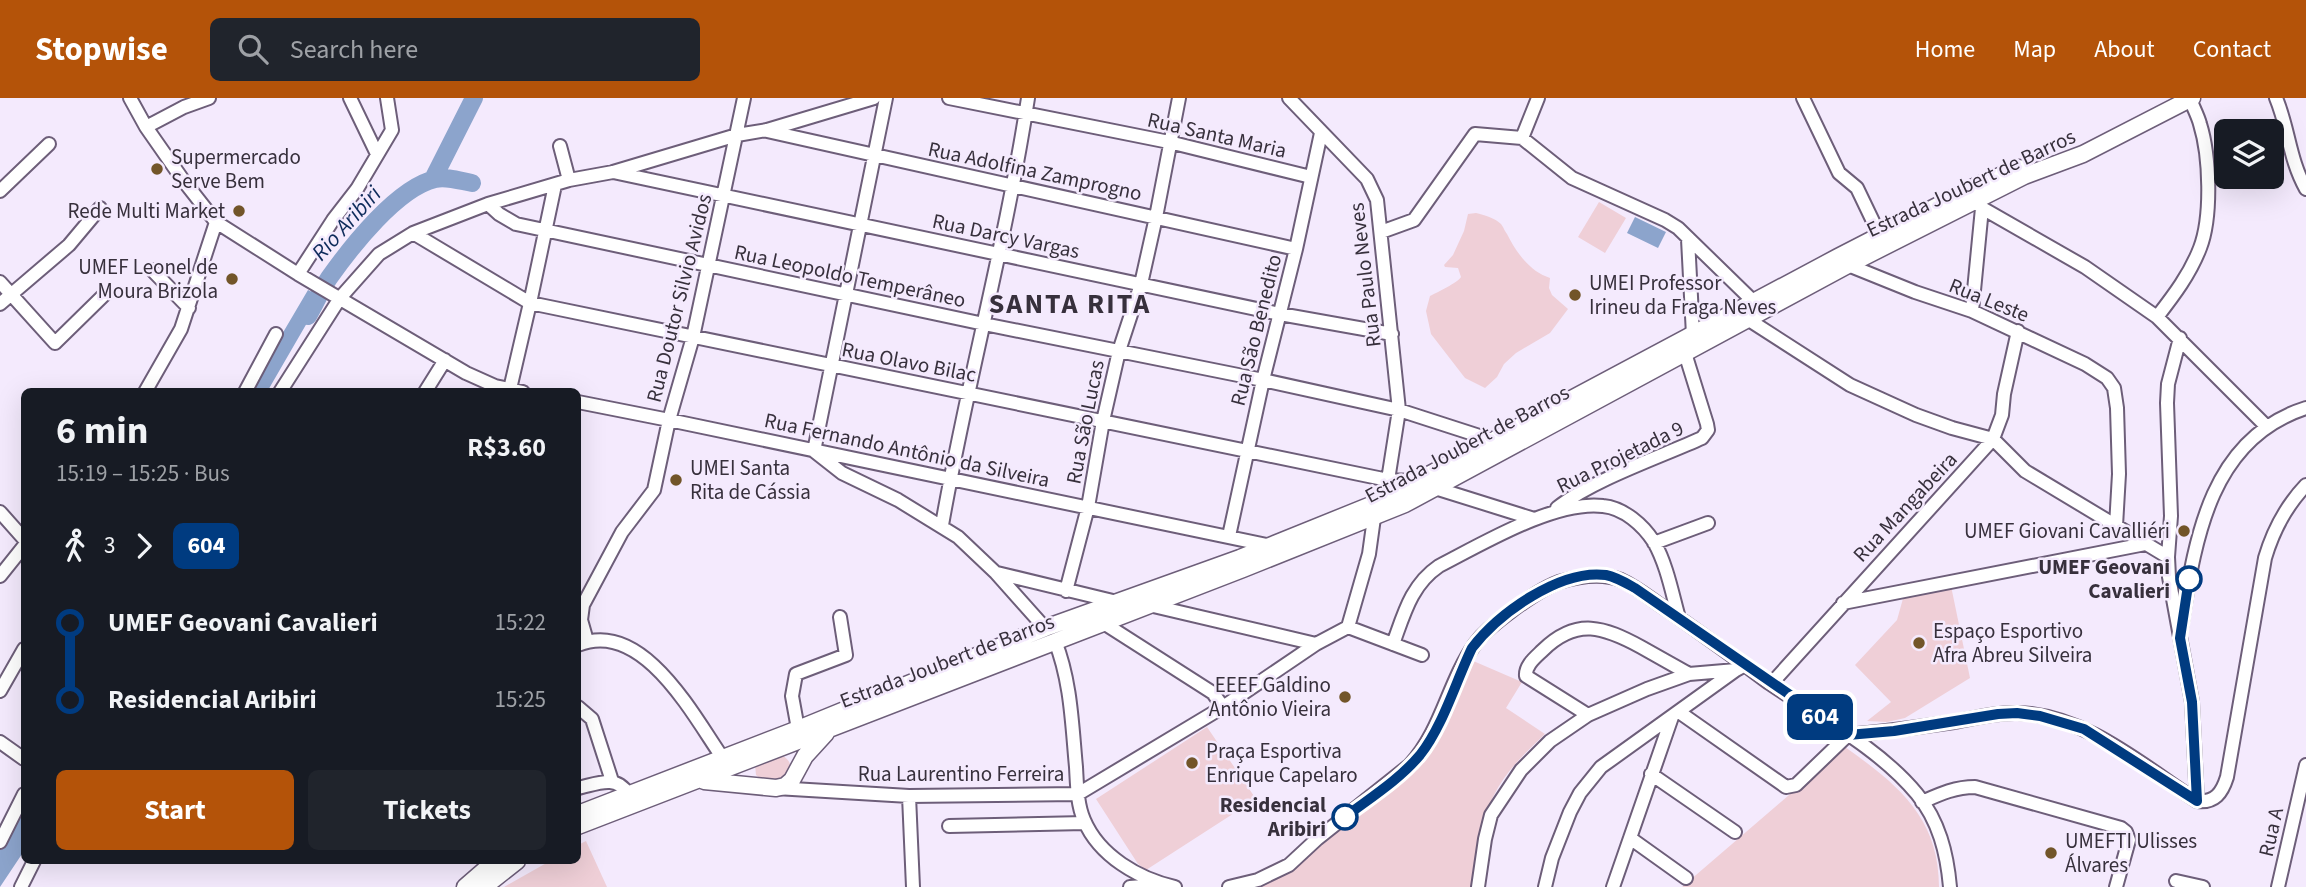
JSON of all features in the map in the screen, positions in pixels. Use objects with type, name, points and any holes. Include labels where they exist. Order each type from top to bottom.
[{"type":"main road","name":"Estrada Joubert de Barros","points":[[581,813],[722,757],[1050,635],[1102,622],[1148,605],[1242,563],[1271,546],[1376,503],[1976,186],[2093,139],[2171,98]]},
{"type":"main road","name":"Estrada Joubert de Barros","points":[[581,825],[833,727],[1050,635],[1117,602],[1374,518],[1435,488],[1848,265],[1978,204],[2024,176],[2082,154],[2191,99]]},
{"type":"main road","points":[[686,785],[718,781],[776,788],[789,783],[811,748],[833,727]]},
{"type":"main road","points":[[763,742],[781,748],[790,755],[797,769]]},
{"type":"main road","points":[[464,887],[491,864]]},
{"type":"main road","points":[[484,887],[513,864]]},
{"type":"street","points":[[130,98],[146,127],[215,222],[445,360],[481,380],[507,388]]},
{"type":"street","points":[[146,127],[183,103],[209,98]]},
{"type":"street","points":[[350,98],[377,154]]},
{"type":"street","points":[[298,274],[333,220],[357,190],[392,130],[387,98]]},
{"type":"street","name":"Rua Doutor Silvio Avidos","points":[[582,643],[583,605],[622,532],[654,490],[669,419],[709,265],[744,98]]},
{"type":"street","points":[[282,388],[334,295],[379,254],[413,233],[488,204],[569,180],[613,172],[874,98]]},
{"type":"street","points":[[886,98],[814,451],[842,473],[942,525],[968,545],[996,572],[1050,635],[1065,670],[1068,686],[1078,794],[1085,823],[1105,851],[1118,861],[1151,880],[1170,886]]},
{"type":"street","name":"Rua Santa Maria","points":[[949,98],[1169,142],[1311,177]]},
{"type":"street","points":[[942,525],[1014,184],[1028,98]]},
{"type":"street","name":"Rua São Lucas","points":[[1066,591],[1088,507],[1119,351],[1141,284],[1179,98]]},
{"type":"street","name":"Rua Paulo Neves","points":[[1289,98],[1359,170],[1373,189],[1381,232],[1399,410],[1388,480]]},
{"type":"street","points":[[1522,138],[1538,98]]},
{"type":"street","points":[[1803,98],[1839,173],[1857,188],[1880,236]]},
{"type":"street","points":[[2276,98],[2284,119],[2293,164],[2306,189]]},
{"type":"street","points":[[2157,317],[2187,275],[2201,246],[2207,218],[2206,156],[2200,124],[2191,99]]},
{"type":"street","name":"Rua Adolfina Zamprogno","points":[[767,130],[873,156],[1014,184],[1296,248]]},
{"type":"street","name":"Rua São Benedito","points":[[1229,536],[1321,133]]},
{"type":"street","points":[[1381,232],[1414,220],[1475,134],[1522,138],[1572,178],[1665,220],[1755,303]]},
{"type":"street","points":[[0,191],[49,144]]},
{"type":"street","points":[[561,146],[569,180]]},
{"type":"street","name":"Rua Darcy Vargas","points":[[613,172],[1280,314],[1392,334]]},
{"type":"street","points":[[517,388],[530,303],[555,185]]},
{"type":"street","name":"Rua Leopoldo Temperâneo","points":[[488,204],[508,220],[545,230],[1399,410],[1495,441]]},
{"type":"street","points":[[1972,311],[1978,204],[2085,267],[2157,317],[2266,426]]},
{"type":"street","points":[[0,304],[69,245],[100,208]]},
{"type":"street","points":[[147,388],[172,347],[189,308],[215,222]]},
{"type":"street","name":"Rua Olavo Bilac","points":[[413,233],[530,303],[1388,480],[1415,481]]},
{"type":"street","points":[[1688,239],[1693,335]]},
{"type":"street","name":"Rua Leste","points":[[1848,265],[2018,331],[2096,370],[2109,381],[2114,388],[2117,408],[2119,474],[2116,526]]},
{"type":"street","points":[[152,270],[189,308]]},
{"type":"street","points":[[0,282],[55,343],[105,294]]},
{"type":"street","points":[[1749,320],[1850,384],[1916,415],[1993,439],[2025,471],[2168,557]]},
{"type":"street","name":"Rua Mangabeira","points":[[1771,684],[1993,439],[2002,415],[2018,331]]},
{"type":"street","points":[[246,388],[276,334]]},
{"type":"street","points":[[2180,338],[2168,384],[2171,516],[2168,557],[2192,702],[2197,801]]},
{"type":"street","name":"Rua Projetada 9","points":[[1550,514],[1573,497],[1702,438],[1708,430],[1707,424],[1685,353]]},
{"type":"street","points":[[428,388],[445,360]]},
{"type":"street","name":"Rua Fernando Antônio da Silveira","points":[[581,403],[1271,546]]},
{"type":"street","points":[[2180,638],[2190,574],[2205,512],[2223,475],[2266,426],[2285,415],[2306,408]]},
{"type":"street","points":[[1675,714],[1786,787],[1796,785],[1848,735],[1894,731],[1998,714],[2040,716],[2084,729],[2197,801],[2211,800],[2222,792],[2224,786],[2265,558],[2276,527],[2306,485]]},
{"type":"street","points":[[1435,488],[1534,519]]},
{"type":"street","points":[[1393,644],[1411,596],[1426,574],[1534,519],[1580,506],[1606,506],[1627,514],[1639,524],[1654,543],[1666,570],[1679,618]]},
{"type":"street","points":[[0,512],[21,536]]},
{"type":"street","points":[[1374,518],[1369,554],[1348,627],[1422,655]]},
{"type":"street","points":[[1654,543],[1707,523]]},
{"type":"street","points":[[1229,536],[1242,563]]},
{"type":"street","points":[[1843,603],[2145,544]]},
{"type":"street","points":[[0,576],[21,550]]},
{"type":"street","points":[[996,572],[1117,602]]},
{"type":"street","points":[[1228,887],[1258,880],[1289,864],[1410,765],[1421,753],[1437,726],[1472,648],[1493,625],[1539,592],[1574,578],[1606,575],[1622,580],[1679,618],[1741,667],[1848,735],[1903,778],[1922,802],[1940,834],[1946,852],[1950,887]]},
{"type":"street","points":[[1148,605],[1316,644]]},
{"type":"street","points":[[798,729],[792,696],[796,674],[846,655],[840,617]]},
{"type":"street","points":[[1102,622],[1213,693],[1223,707]]},
{"type":"street","name":"Rua Laurentino Ferreira","points":[[776,788],[909,796],[1078,794],[1223,707],[1316,644],[1348,627]]},
{"type":"street","points":[[1588,715],[1529,679],[1526,670],[1555,638],[1574,630],[1590,627],[1603,629],[1621,636],[1689,674]]},
{"type":"street","points":[[582,643],[620,643],[654,666],[677,692],[722,757]]},
{"type":"street","points":[[0,691],[21,654]]},
{"type":"street","points":[[1478,887],[1485,839],[1496,806],[1536,753],[1588,715],[1647,689],[1689,674],[1741,667]]},
{"type":"street","points":[[1545,887],[1552,858],[1570,812],[1580,793],[1601,767],[1741,667]]},
{"type":"street","points":[[581,710],[592,719],[612,781]]},
{"type":"street","points":[[1613,887],[1651,774],[1675,714]]},
{"type":"street","points":[[0,742],[21,757]]},
{"type":"street","name":"Rua A","points":[[2278,887],[2304,785],[2306,765]]},
{"type":"street","points":[[797,769],[810,784],[825,791]]},
{"type":"street","points":[[1651,774],[1735,832]]},
{"type":"street","points":[[581,787],[612,781],[622,786],[628,794]]},
{"type":"street","points":[[1922,802],[1949,790],[1975,788],[2121,828],[2129,840],[2116,887]]},
{"type":"street","points":[[909,796],[913,887]]},
{"type":"street","points":[[0,842],[21,800]]},
{"type":"street","points":[[949,827],[1085,823]]},
{"type":"street","points":[[1630,838],[1686,878]]},
{"type":"street","points":[[21,887],[32,864]]},
{"type":"street","points":[[2176,881],[2203,887]]},
{"type":"street","points":[[1130,887],[1170,886]]},
{"type":"shaded area","points":[[1599,202],[1626,218],[1605,253],[1578,237]]},
{"type":"shaded area","points":[[1476,213],[1493,218],[1501,224],[1524,260],[1536,271],[1550,278],[1549,288],[1552,295],[1568,309],[1550,333],[1516,353],[1485,388],[1465,378],[1431,334],[1426,311],[1430,296],[1452,285],[1461,277],[1458,268],[1444,265],[1453,255],[1468,214]]},
{"type":"shaded area","name":"Espaço Esportivo Afra Abreu Silveira","points":[[1951,586],[1970,678],[1905,718],[1887,722],[1867,721],[1891,702],[1855,665],[1897,620],[1904,595]]},
{"type":"shaded area","points":[[1471,660],[1522,682],[1506,708],[1545,734],[1509,771],[1493,797],[1482,829],[1474,887],[1255,887],[1300,863],[1425,760],[1441,732]]},
{"type":"shaded area","name":"Praça Esportiva Enrique Capelaro","points":[[1207,727],[1256,799],[1146,870],[1138,864],[1096,799]]},
{"type":"shaded area","points":[[1845,747],[1882,775],[1912,805],[1932,841],[1939,887],[1682,887]]},
{"type":"shaded area","points":[[781,755],[790,763],[790,774],[779,781],[761,779],[756,775],[755,764]]},
{"type":"shaded area","points":[[586,841],[607,887],[504,887],[545,864],[581,864],[581,844]]},
{"type":"water","points":[[1635,217],[1666,232],[1658,248],[1627,233]]},
{"type":"water","name":"Rio Aribiri","points":[[308,290],[322,297],[269,388],[250,388]]},
{"type":"water","points":[[21,810],[21,856],[0,887],[0,848]]},
{"type":"waterway","name":"Rio Aribiri","points":[[433,179],[474,98]]},
{"type":"waterway","name":"Rio Aribiri","points":[[308,316],[329,278],[376,220],[391,206],[420,185],[435,179],[472,183]]},
{"type":"bus line","name":"604","points":[[1345,817],[1399,775],[1421,753],[1437,726],[1472,648],[1480,637],[1539,592],[1557,583],[1574,578],[1606,575],[1635,588],[1848,735],[1894,731],[1998,714],[2040,716],[2084,729],[2197,801],[2192,702],[2180,638],[2189,579]]},
{"type":"place","name":"Supermercado Serve Bem","points":[[157,169]]},
{"type":"place","name":"Rede Multi Market","points":[[239,211]]},
{"type":"place","name":"UMEF Leonel de Moura Brizola","points":[[232,279]]},
{"type":"place","name":"UMEI Professor Irineu da Fraga Neves","points":[[1575,295]]},
{"type":"place","name":"UMEI Santa Rita de Cássia","points":[[676,480]]},
{"type":"place","name":"UMEF Giovani Cavalliéri","points":[[2184,531]]},
{"type":"place","name":"UMEF Geovani Cavalieri","points":[[2189,579]]},
{"type":"place","name":"Espaço Esportivo Afra Abreu Silveira","points":[[1919,643]]},
{"type":"place","name":"EEEF Galdino Antônio Vieira","points":[[1345,697]]},
{"type":"place","name":"Praça Esportiva Enrique Capelaro","points":[[1192,763]]},
{"type":"place","name":"Residencial Aribiri","points":[[1345,817]]},
{"type":"place","name":"UMEFTI Ulisses Álvares","points":[[2051,853]]},
{"type":"district","name":"SANTA RITA","points":[[1070,303]]}]
